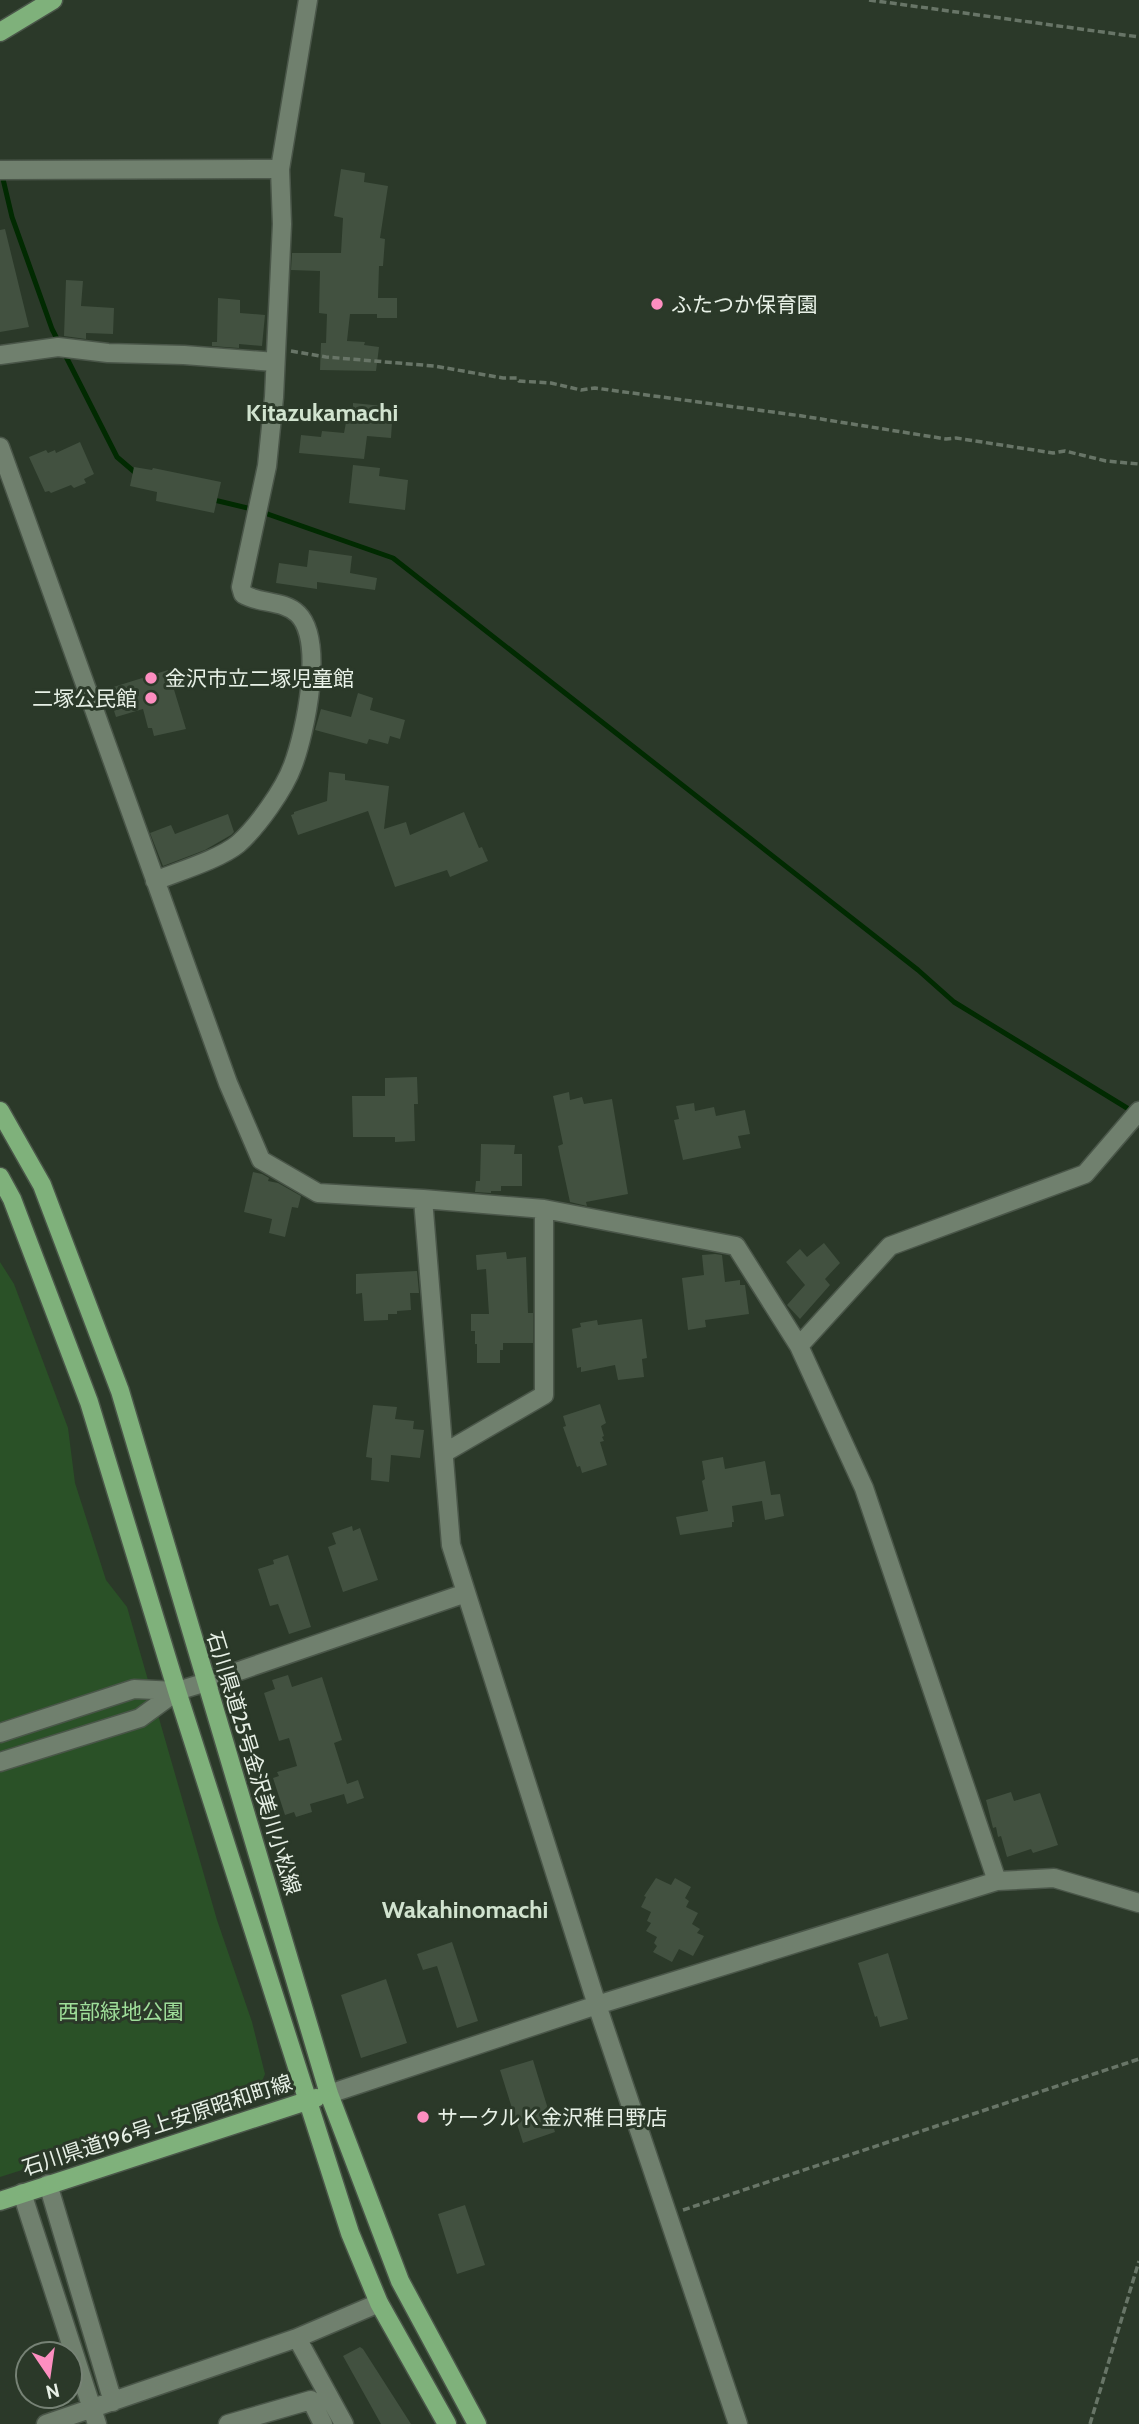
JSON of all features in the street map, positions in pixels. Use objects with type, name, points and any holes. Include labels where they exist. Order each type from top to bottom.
[{"type":"main road","points":[[0,33],[53,0]]},
{"type":"main road","name":"石川県道25号金沢美川小松線","points":[[0,1111],[42,1185],[120,1391],[329,2094],[400,2281],[477,2424]]},
{"type":"main road","points":[[0,1177],[12,1199],[89,1402],[177,1691],[350,2233],[379,2303],[447,2424]]},
{"type":"main road","name":"石川県道196号上安原昭和町線","points":[[0,2200],[329,2094]]},
{"type":"street","points":[[155,881],[224,853],[237,844],[268,809],[293,766],[310,697],[312,666],[307,633],[298,614],[277,604],[251,599],[243,594],[241,587],[267,466],[274,397],[282,224],[280,169],[308,0]]},
{"type":"street","points":[[0,170],[280,169]]},
{"type":"street","points":[[0,355],[58,347],[108,353],[275,355]]},
{"type":"street","points":[[0,447],[228,1083],[261,1160],[318,1193],[544,1209],[736,1246],[799,1346],[864,1488],[997,1881]]},
{"type":"street","points":[[799,1346],[890,1246],[1085,1174],[1139,1111]]},
{"type":"street","points":[[423,1199],[451,1545],[597,2005],[738,2424]]},
{"type":"street","points":[[443,1452],[544,1395],[544,1209]]},
{"type":"street","points":[[0,1734],[134,1689],[177,1691],[207,1682],[466,1593]]},
{"type":"street","points":[[0,1762],[141,1718],[177,1691]]},
{"type":"street","points":[[329,2094],[597,2005],[997,1881],[1054,1878],[1139,1903]]},
{"type":"street","points":[[48,2184],[113,2402]]},
{"type":"street","points":[[22,2193],[95,2416]]},
{"type":"street","points":[[46,2424],[95,2416],[113,2402],[297,2338],[379,2303]]},
{"type":"street","points":[[297,2338],[344,2424]]},
{"type":"street","points":[[228,2424],[311,2400],[323,2424]]},
{"type":"path","points":[[869,0],[1139,37]]},
{"type":"path","points":[[275,355],[434,366],[581,390],[595,388],[946,439],[956,438],[1053,453],[1065,451],[1106,461],[1139,464]]},
{"type":"path","points":[[667,2215],[1139,2059]]},
{"type":"path","points":[[1090,2424],[1139,2261]]},
{"type":"green space","name":"西部緑地公園","points":[[0,1262],[14,1284],[68,1428],[75,1483],[106,1580],[127,1607],[217,1920],[252,2022],[265,2074],[256,2096],[0,2177]]},
{"type":"building","points":[[341,169],[365,173],[364,182],[388,186],[380,238],[385,239],[383,266],[379,266],[378,298],[397,298],[397,318],[377,318],[377,314],[350,314],[347,341],[365,342],[364,345],[379,347],[376,371],[320,370],[321,343],[326,343],[327,314],[319,313],[320,271],[291,270],[292,253],[341,253],[343,218],[334,216]]},
{"type":"building","points":[[5,229],[29,327],[0,332],[0,230]]},
{"type":"building","points":[[66,280],[83,281],[81,306],[114,308],[113,334],[86,333],[86,339],[64,336]]},
{"type":"building","points":[[218,298],[240,300],[240,313],[265,315],[262,346],[212,346],[212,342],[217,342]]},
{"type":"building","points":[[353,403],[393,407],[391,438],[367,436],[364,459],[299,453],[301,435],[321,437],[322,431],[344,433],[349,407],[353,407]]},
{"type":"building","points":[[80,442],[94,474],[84,479],[86,483],[74,488],[71,485],[51,493],[45,492],[29,457],[46,450],[48,453],[55,450],[56,453]]},
{"type":"building","points":[[353,465],[380,468],[379,476],[408,480],[405,510],[349,503]]},
{"type":"building","points":[[134,467],[153,468],[221,482],[214,513],[156,501],[157,492],[130,486]]},
{"type":"building","points":[[309,550],[352,556],[350,573],[377,578],[375,590],[317,582],[317,589],[276,583],[279,563],[307,567]]},
{"type":"building","points":[[168,670],[186,729],[154,736],[152,728],[148,728],[143,709],[116,717],[107,689]]},
{"type":"building","points":[[358,693],[373,698],[370,710],[405,720],[400,739],[390,736],[388,744],[369,739],[367,744],[315,730],[321,709],[351,717]]},
{"type":"building","points":[[329,772],[345,774],[345,780],[389,786],[384,829],[406,822],[410,835],[464,812],[479,848],[482,847],[488,861],[450,877],[447,870],[395,887],[368,811],[298,835],[291,815],[327,801]]},
{"type":"building","points":[[228,814],[234,832],[231,835],[205,850],[163,866],[150,833],[171,825],[175,834]]},
{"type":"building","points":[[417,1077],[418,1104],[414,1104],[415,1141],[395,1142],[395,1137],[353,1137],[352,1096],[385,1096],[385,1078]]},
{"type":"building","points":[[569,1092],[570,1100],[582,1097],[584,1104],[612,1099],[628,1194],[586,1202],[587,1206],[570,1202],[558,1146],[563,1144],[553,1096]]},
{"type":"building","points":[[694,1103],[695,1111],[714,1107],[716,1116],[745,1110],[750,1134],[738,1136],[741,1148],[683,1160],[674,1120],[679,1119],[676,1106]]},
{"type":"building","points":[[481,1144],[515,1145],[514,1154],[522,1154],[522,1186],[501,1186],[501,1191],[491,1193],[475,1192],[476,1181],[480,1181]]},
{"type":"building","points":[[253,1172],[262,1174],[269,1178],[268,1181],[278,1183],[301,1196],[298,1208],[292,1207],[285,1237],[269,1233],[272,1219],[244,1212]]},
{"type":"building","points":[[824,1243],[840,1263],[825,1279],[830,1285],[800,1319],[787,1305],[805,1285],[786,1262],[800,1249],[807,1257]]},
{"type":"building","points":[[506,1252],[507,1259],[526,1257],[528,1313],[533,1313],[533,1343],[503,1343],[500,1363],[477,1363],[477,1344],[475,1331],[471,1331],[471,1314],[489,1314],[486,1269],[477,1270],[476,1255]]},
{"type":"building","points":[[702,1255],[722,1255],[725,1282],[740,1280],[740,1285],[745,1285],[749,1314],[705,1320],[706,1327],[688,1330],[682,1278],[704,1275]]},
{"type":"building","points":[[417,1271],[419,1293],[410,1293],[411,1310],[388,1314],[388,1320],[364,1321],[362,1293],[356,1294],[356,1274]]},
{"type":"building","points":[[642,1319],[647,1358],[642,1359],[644,1377],[618,1380],[615,1365],[581,1372],[581,1367],[577,1368],[572,1329],[581,1327],[580,1323],[597,1320],[598,1325]]},
{"type":"building","points":[[600,1404],[606,1423],[601,1426],[604,1441],[600,1442],[607,1465],[582,1473],[580,1466],[577,1467],[563,1427],[566,1426],[563,1416]]},
{"type":"building","points":[[373,1405],[397,1407],[395,1419],[414,1421],[413,1429],[424,1430],[420,1458],[391,1455],[389,1482],[371,1480],[372,1458],[366,1457]]},
{"type":"building","points":[[723,1457],[725,1469],[765,1461],[771,1495],[780,1494],[784,1516],[765,1520],[762,1501],[732,1506],[732,1527],[680,1535],[676,1517],[708,1511],[702,1481],[705,1479],[702,1461]]},
{"type":"building","points":[[352,1526],[353,1531],[360,1528],[378,1580],[343,1592],[328,1547],[336,1544],[332,1533]]},
{"type":"building","points":[[288,1555],[311,1627],[289,1634],[278,1604],[270,1606],[258,1569],[274,1564],[273,1560]]},
{"type":"building","points":[[288,1675],[292,1687],[322,1677],[342,1740],[334,1743],[347,1784],[358,1780],[364,1798],[347,1804],[344,1794],[310,1804],[312,1812],[296,1817],[294,1812],[285,1815],[273,1778],[279,1776],[277,1772],[297,1766],[289,1738],[279,1741],[264,1693],[275,1689],[272,1680]]},
{"type":"building","points":[[1011,1792],[1014,1801],[1040,1793],[1058,1845],[1033,1853],[1031,1849],[1007,1857],[1001,1836],[998,1837],[996,1827],[993,1828],[986,1800]]},
{"type":"building","points":[[656,1878],[671,1885],[675,1878],[691,1887],[685,1898],[689,1901],[686,1907],[698,1913],[692,1924],[700,1929],[697,1933],[704,1936],[693,1956],[679,1949],[672,1962],[653,1952],[657,1946],[654,1943],[657,1937],[646,1931],[651,1923],[647,1921],[651,1912],[641,1907],[646,1897],[644,1896]]},
{"type":"building","points":[[452,1942],[478,2021],[457,2028],[437,1966],[423,1970],[417,1954]]},
{"type":"building","points":[[888,1953],[908,2019],[880,2027],[858,1963]]},
{"type":"building","points":[[386,1979],[407,2043],[361,2058],[341,1995]]},
{"type":"building","points":[[533,2060],[555,2132],[523,2143],[500,2070]]},
{"type":"building","points":[[465,2205],[485,2265],[457,2274],[438,2214]]},
{"type":"building","points":[[360,2347],[411,2424],[381,2424],[343,2356]]},
{"type":"waterway","points":[[3,179],[12,217],[52,329],[117,457],[138,475]]},
{"type":"waterway","points":[[210,499],[256,510],[393,558],[918,970],[954,1002],[1127,1108]]},
{"type":"place","name":"ふたつか保育園","points":[[657,304]]},
{"type":"place","name":"金沢市立二塚児童館","points":[[151,678]]},
{"type":"place","name":"二塚公民館","points":[[151,698]]},
{"type":"place","name":"サークルＫ金沢稚日野店","points":[[423,2117]]},
{"type":"district","name":"Kitazukamachi","points":[[322,412]]},
{"type":"district","name":"Wakahinomachi","points":[[465,1909]]}]
